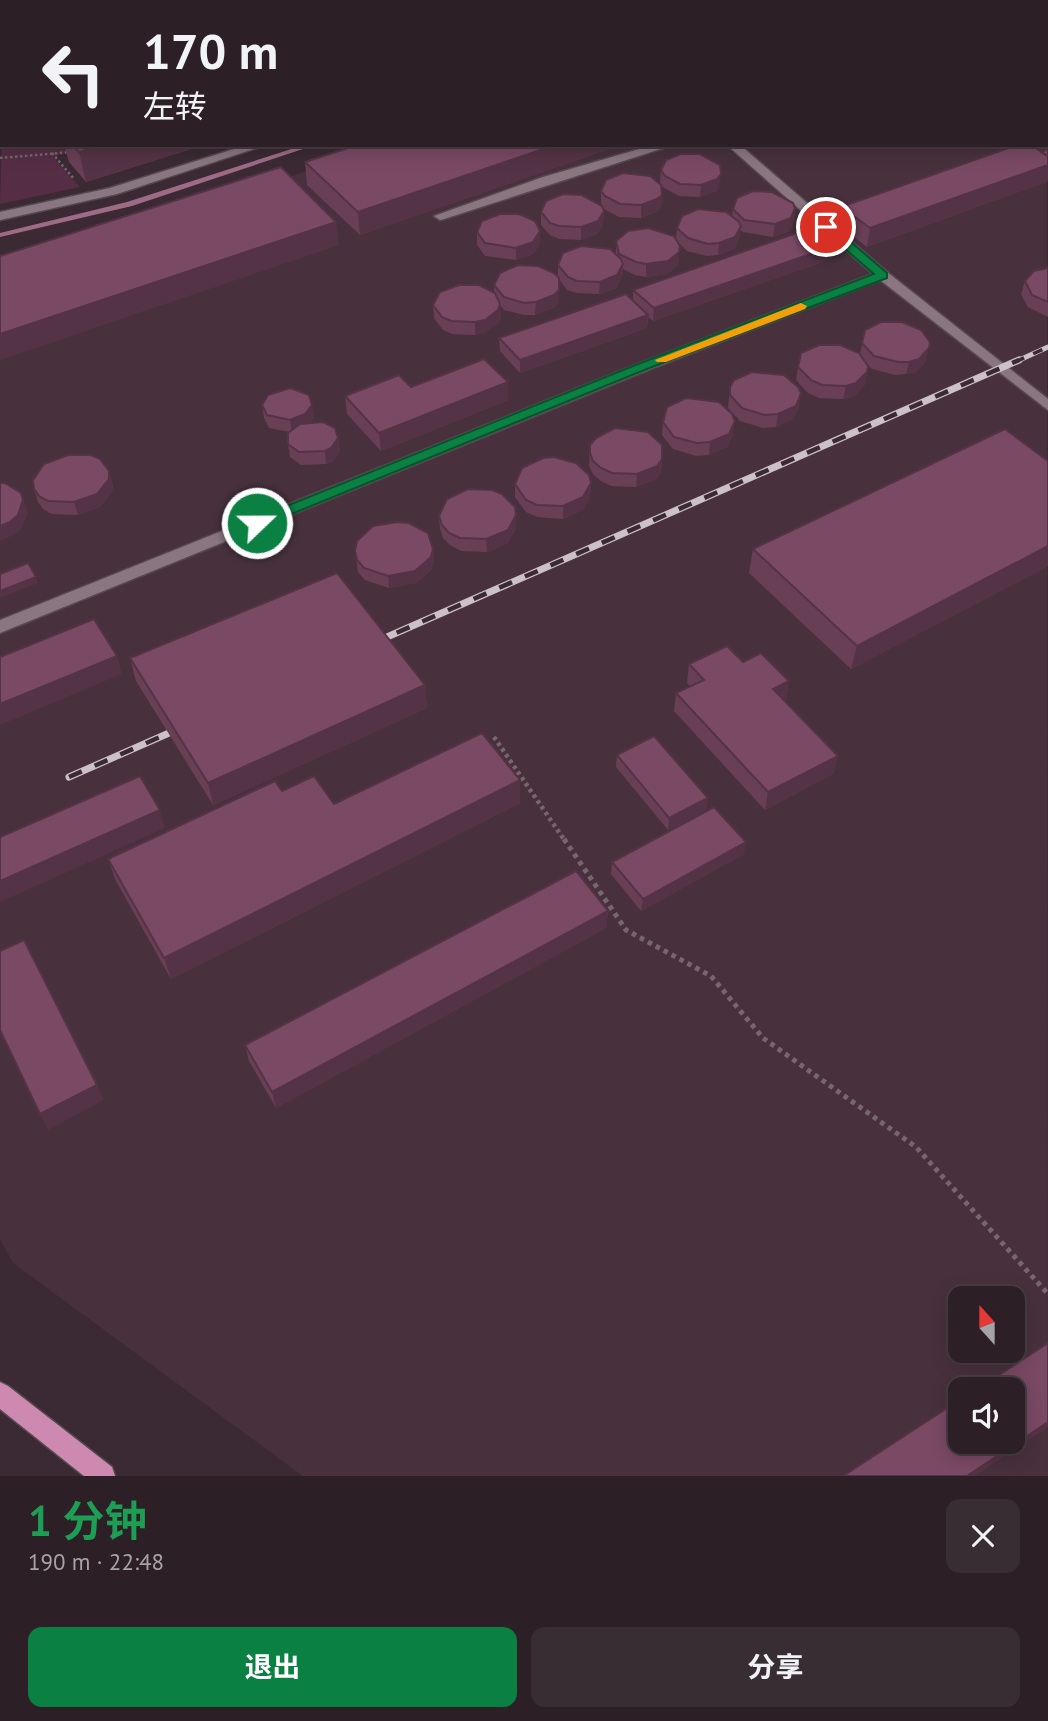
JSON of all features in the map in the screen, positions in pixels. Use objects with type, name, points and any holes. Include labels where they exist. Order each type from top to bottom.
[{"type":"main road","points":[[0,1394],[103,1476]]},
{"type":"street","points":[[0,216],[113,191],[254,147]]},
{"type":"street","points":[[440,216],[547,180],[660,147]]},
{"type":"street","points":[[735,147],[882,275],[1048,406]]},
{"type":"street","points":[[0,627],[643,367],[882,275]]},
{"type":"path","points":[[0,158],[75,152]]},
{"type":"path","points":[[494,737],[626,930],[711,976],[763,1038],[916,1147],[1048,1294]]},
{"type":"shaded area","points":[[2,147],[82,147],[53,157],[80,187],[0,204]]},
{"type":"shaded area","points":[[383,147],[1047,147],[1048,1476],[303,1476],[13,1263],[0,1239],[0,269]]},
{"type":"building","points":[[75,147],[95,147],[79,152]]},
{"type":"building","points":[[351,147],[549,147],[358,212],[305,162]]},
{"type":"building","points":[[1011,147],[1034,147],[1048,156],[1048,165],[870,228],[841,207]]},
{"type":"building","points":[[681,154],[700,154],[720,165],[721,174],[717,179],[701,185],[680,184],[665,176],[661,170],[666,160]]},
{"type":"building","points":[[281,167],[336,222],[0,334],[0,256]]},
{"type":"building","points":[[623,173],[650,176],[661,185],[662,195],[641,205],[620,204],[605,196],[601,191],[606,180]]},
{"type":"building","points":[[753,191],[772,192],[793,203],[795,208],[791,218],[775,224],[744,220],[733,209],[737,198]]},
{"type":"building","points":[[563,194],[582,195],[602,206],[604,211],[598,221],[581,227],[550,223],[541,212],[546,201]]},
{"type":"building","points":[[698,209],[726,212],[738,221],[741,226],[735,237],[708,244],[688,238],[677,228],[682,216]]},
{"type":"building","points":[[500,214],[519,214],[535,221],[540,231],[533,242],[516,248],[485,243],[477,232],[482,221]]},
{"type":"building","points":[[648,228],[674,236],[680,246],[679,252],[668,261],[646,264],[619,254],[616,241],[628,231]]},
{"type":"building","points":[[811,228],[834,246],[654,308],[633,290]]},
{"type":"building","points":[[581,246],[610,249],[623,264],[617,275],[600,282],[577,281],[568,277],[558,265],[563,253]]},
{"type":"building","points":[[518,265],[538,266],[554,273],[559,278],[559,290],[554,295],[536,302],[524,303],[504,297],[494,285],[500,273]]},
{"type":"building","points":[[1048,268],[1048,302],[1032,295],[1025,281],[1034,271]]},
{"type":"building","points":[[459,285],[479,285],[495,293],[500,304],[498,310],[485,320],[475,322],[451,321],[442,317],[433,305],[440,292]]},
{"type":"building","points":[[626,294],[648,315],[520,360],[499,338]]},
{"type":"building","points":[[881,322],[902,322],[921,330],[930,342],[929,348],[919,359],[909,362],[874,356],[862,343],[865,330]]},
{"type":"building","points":[[819,345],[840,345],[859,353],[868,366],[867,372],[856,383],[846,386],[822,385],[811,380],[798,367],[801,353]]},
{"type":"building","points":[[484,359],[508,382],[379,433],[345,396],[399,375],[411,387]]},
{"type":"building","points":[[752,372],[784,375],[801,393],[796,406],[778,414],[765,415],[742,408],[730,395],[730,387],[734,380]]},
{"type":"building","points":[[290,388],[309,395],[312,405],[305,414],[290,420],[267,415],[262,405],[268,395]]},
{"type":"building","points":[[686,398],[719,402],[732,414],[735,421],[729,434],[710,442],[697,443],[674,437],[663,422],[667,407]]},
{"type":"building","points":[[323,422],[335,428],[338,438],[331,448],[325,451],[299,452],[288,444],[288,433],[300,424]]},
{"type":"building","points":[[615,428],[648,432],[662,445],[662,459],[657,466],[637,474],[612,473],[593,461],[590,445],[596,438]]},
{"type":"building","points":[[1005,429],[1048,461],[1048,546],[857,646],[753,549]]},
{"type":"building","points":[[68,455],[91,455],[100,459],[109,471],[109,479],[97,494],[74,502],[48,501],[39,496],[34,489],[33,480],[44,464]]},
{"type":"building","points":[[554,457],[576,463],[589,475],[591,483],[583,497],[563,506],[537,505],[526,500],[515,484],[522,468],[543,458]]},
{"type":"building","points":[[0,483],[5,483],[21,493],[23,500],[18,515],[0,526]]},
{"type":"building","points":[[468,489],[492,490],[502,494],[515,507],[516,515],[508,530],[486,539],[460,538],[449,533],[439,516],[447,499]]},
{"type":"building","points":[[409,523],[428,533],[433,549],[431,557],[415,571],[388,576],[364,568],[357,560],[357,541],[373,526]]},
{"type":"building","points":[[28,563],[36,577],[0,591],[0,574]]},
{"type":"building","points":[[337,573],[425,685],[208,783],[130,658]]},
{"type":"building","points":[[94,619],[117,656],[0,704],[0,657]]},
{"type":"building","points":[[727,646],[743,662],[761,653],[789,681],[773,689],[838,756],[768,792],[676,693],[704,680],[689,664]]},
{"type":"building","points":[[482,733],[520,780],[164,958],[108,859],[275,781],[282,791],[314,776],[334,804]]},
{"type":"building","points":[[654,736],[708,798],[669,818],[617,755]]},
{"type":"building","points":[[140,776],[160,810],[0,881],[0,837]]},
{"type":"building","points":[[714,807],[746,842],[643,899],[612,862]]},
{"type":"building","points":[[576,871],[608,911],[272,1092],[245,1045]]},
{"type":"building","points":[[24,940],[97,1085],[40,1114],[0,1030],[0,951]]},
{"type":"building","points":[[1048,1343],[1048,1422],[1025,1437],[1025,1377],[996,1377],[1017,1363],[1026,1363],[1026,1357]]},
{"type":"building","points":[[948,1407],[948,1454],[1000,1454],[967,1476],[843,1476]]},
{"type":"waterway","points":[[0,235],[129,204],[306,147]]},
{"type":"railway","points":[[1015,362],[1048,347]]},
{"type":"railway","points":[[371,644],[1019,360]]},
{"type":"railway","points":[[69,777],[185,726]]},
{"type":"slow traffic","points":[[661,360],[801,306]]},
{"type":"route","points":[[257,523],[643,367],[882,275],[826,227]]}]
